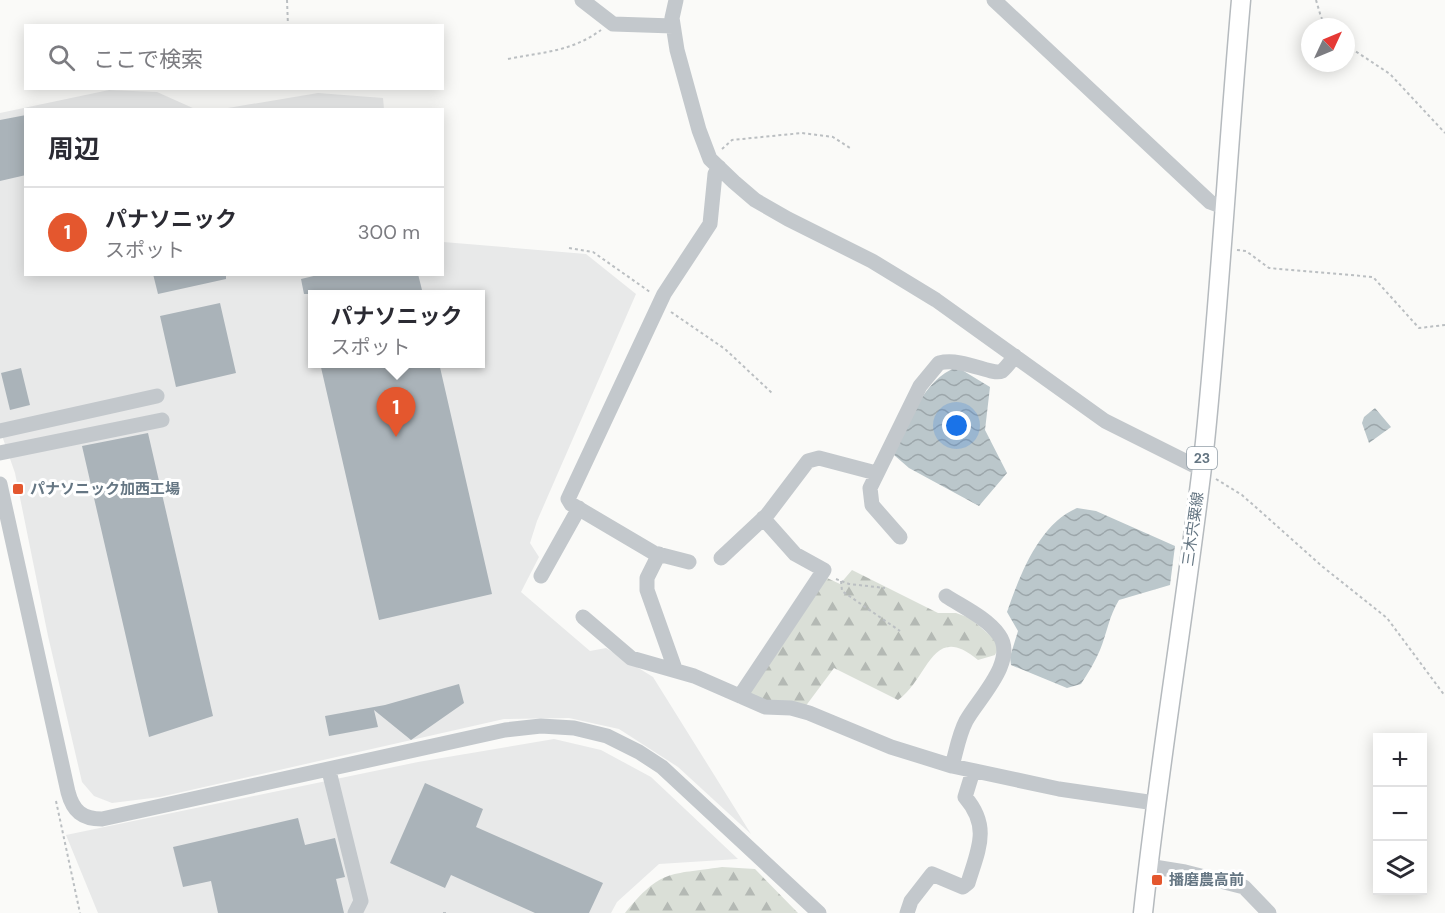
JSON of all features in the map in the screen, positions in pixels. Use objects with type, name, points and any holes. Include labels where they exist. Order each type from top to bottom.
[{"type":"main road","name":"三木宍粟線","points":[[1143,913],[1155,803],[1201,469],[1226,208],[1241,0]]},
{"type":"street","points":[[582,0],[611,23],[673,26]]},
{"type":"street","points":[[676,0],[673,26],[681,70],[715,163],[710,224],[661,300],[568,493],[568,499],[579,508],[659,554],[689,562]]},
{"type":"street","points":[[994,0],[1210,202],[1226,208]]},
{"type":"street","points":[[715,163],[755,200],[872,261],[927,294],[1105,421],[1201,469]]},
{"type":"street","points":[[900,537],[870,499],[870,488],[920,386],[939,363],[957,360],[996,372],[1001,371],[1015,356]]},
{"type":"street","points":[[0,431],[157,396]]},
{"type":"street","points":[[0,453],[162,420]]},
{"type":"street","points":[[721,558],[763,519],[796,474],[813,458],[876,473]]},
{"type":"street","points":[[0,484],[68,792],[77,812],[92,819],[102,819],[329,771],[505,730],[540,726],[574,728],[607,736],[662,767],[819,913]]},
{"type":"street","points":[[541,576],[579,508]]},
{"type":"street","points":[[740,696],[824,570],[795,554],[763,519]]},
{"type":"street","points":[[659,554],[647,578],[647,590],[674,666],[673,670]]},
{"type":"street","points":[[946,596],[985,621],[999,634],[1004,651],[985,698],[966,721],[952,766]]},
{"type":"street","points":[[583,617],[632,657],[673,670],[765,707],[791,708],[809,713],[891,747],[952,766],[1059,789],[1155,803]]},
{"type":"street","points":[[329,771],[361,901],[355,913]]},
{"type":"street","points":[[907,913],[911,901],[932,874],[963,887],[968,883],[982,837],[982,828],[974,807],[965,797],[973,771]]},
{"type":"street","points":[[1148,866],[1185,872],[1244,887],[1269,913]]},
{"type":"path","points":[[287,0],[288,24]]},
{"type":"path","points":[[1316,0],[1323,18]]},
{"type":"path","points":[[508,59],[555,52],[584,43],[611,23]]},
{"type":"path","points":[[1355,51],[1390,74],[1445,133]]},
{"type":"path","points":[[715,163],[732,140],[802,133],[833,137],[850,148]]},
{"type":"path","points":[[569,248],[593,252],[661,300],[670,311],[725,349],[772,393]]},
{"type":"path","points":[[1222,249],[1246,251],[1269,268],[1373,277],[1419,328],[1445,325]]},
{"type":"path","points":[[1201,469],[1242,495],[1323,567],[1388,618],[1445,696]]},
{"type":"path","points":[[822,573],[841,581],[885,588]]},
{"type":"path","points":[[841,581],[842,591],[900,631]]},
{"type":"path","points":[[63,834],[80,913]]},
{"type":"path","points":[[443,913],[448,913]]},
{"type":"shaded area","points":[[109,90],[157,92],[193,108],[24,108],[24,276],[444,276],[444,242],[586,254],[636,294],[537,521],[530,543],[539,557],[521,592],[590,651],[606,648],[653,677],[751,834],[678,767],[619,729],[569,718],[504,719],[160,797],[112,803],[94,796],[82,782],[48,636],[15,473],[0,430],[0,113]]},
{"type":"shaded area","points":[[318,93],[383,98],[384,108],[228,108]]},
{"type":"shaded area","points":[[554,739],[601,750],[651,777],[738,859],[659,864],[617,902],[611,913],[98,913],[66,835],[418,762]]},
{"type":"green space","points":[[852,570],[938,613],[956,613],[970,618],[993,638],[999,647],[995,655],[978,660],[963,650],[950,647],[941,650],[932,657],[898,700],[834,668],[805,707],[770,703],[746,693],[825,577],[840,584]]},
{"type":"green space","points":[[722,867],[755,869],[798,913],[625,913],[648,888],[667,876]]},
{"type":"water","points":[[957,367],[990,387],[985,430],[1007,473],[979,506],[909,468],[894,455],[911,417],[926,392],[935,381]]},
{"type":"water","points":[[1375,408],[1391,427],[1369,443],[1362,423],[1364,417]]},
{"type":"water","points":[[1077,508],[1096,511],[1175,546],[1170,585],[1119,600],[1110,618],[1100,650],[1081,684],[1067,688],[1011,665],[1010,657],[1018,631],[1007,612],[1025,567],[1042,538],[1052,526]]},
{"type":"building","points":[[24,115],[24,175],[0,181],[0,120]]},
{"type":"building","points":[[154,276],[226,276],[226,279],[158,294]]},
{"type":"building","points":[[314,276],[418,276],[422,290],[308,290],[308,294],[304,294],[301,279]]},
{"type":"building","points":[[220,303],[236,373],[176,387],[160,316]]},
{"type":"building","points":[[21,368],[30,405],[10,410],[1,373]]},
{"type":"building","points":[[321,368],[440,368],[492,594],[379,620]]},
{"type":"building","points":[[148,433],[213,716],[149,737],[82,446]]},
{"type":"building","points":[[459,684],[464,703],[411,740],[374,710],[378,727],[329,736],[325,716],[385,705]]},
{"type":"building","points":[[425,783],[483,809],[476,827],[603,883],[589,913],[535,913],[451,875],[445,888],[390,863]]},
{"type":"building","points":[[298,818],[305,845],[335,838],[345,877],[336,879],[344,913],[218,913],[211,881],[183,887],[173,847]]},
{"type":"place","name":"パナソニック","points":[[396,437]]},
{"type":"place","name":"パナソニック加西工場","points":[[18,489]]},
{"type":"place","name":"播磨農高前","points":[[1157,880]]}]
